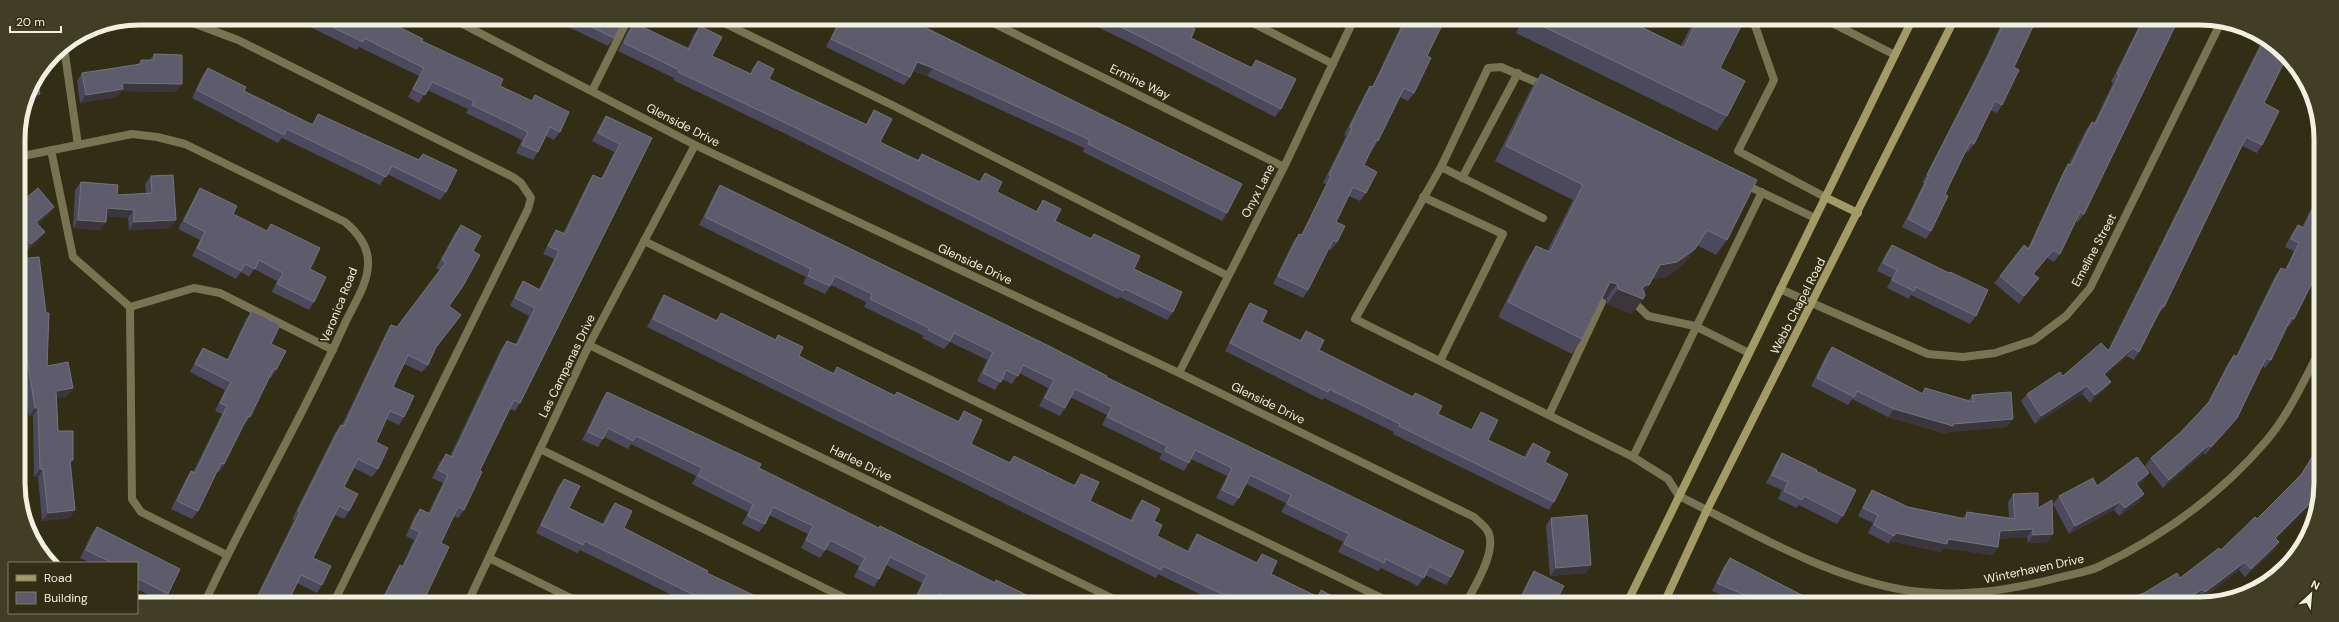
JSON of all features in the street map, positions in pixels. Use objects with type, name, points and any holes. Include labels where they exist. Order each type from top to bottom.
[{"type":"main road","name":"Webb Chapel Road","points":[[1630,597],[1910,25]]},
{"type":"main road","name":"Webb Chapel Road","points":[[1667,597],[1708,510],[1952,25]]},
{"type":"main road","points":[[1825,197],[1858,213]]},
{"type":"street","points":[[198,25],[238,40],[513,177],[526,188],[531,198],[528,209],[336,597]]},
{"type":"street","name":"Glenside Drive","points":[[465,25],[695,145],[1179,373],[1474,517],[1488,531],[1491,543],[1484,566],[1469,597]]},
{"type":"street","points":[[592,91],[625,25]]},
{"type":"street","points":[[728,25],[1228,276]]},
{"type":"street","name":"Ermine Way","points":[[997,25],[1284,167]]},
{"type":"street","points":[[1257,25],[1333,64]]},
{"type":"street","name":"Onyx Lane","points":[[1179,373],[1284,167],[1351,25]]},
{"type":"street","points":[[1755,25],[1774,80],[1738,151],[1825,197]]},
{"type":"street","points":[[1836,25],[1895,55]]},
{"type":"street","name":"Emeline Street","points":[[1780,289],[1928,354],[1963,357],[1995,352],[2034,340],[2066,316],[2090,288],[2219,27]]},
{"type":"street","points":[[65,52],[78,145]]},
{"type":"street","points":[[1554,91],[1518,73],[1501,67],[1488,68],[1441,167],[1423,196],[1355,318],[1633,457],[1668,479],[1679,496]]},
{"type":"street","points":[[1462,178],[1518,73]]},
{"type":"street","name":"Veronica Road","points":[[25,156],[132,134],[157,137],[185,144],[345,222],[360,234],[368,262],[366,278],[333,350],[227,555],[207,597]]},
{"type":"street","name":"Las Campanas Drive","points":[[470,597],[589,345],[695,145]]},
{"type":"street","points":[[51,150],[73,257],[130,307],[132,498],[141,512],[227,555]]},
{"type":"street","points":[[1441,167],[1543,218]]},
{"type":"street","points":[[1734,178],[1815,218]]},
{"type":"street","points":[[1633,457],[1762,192]]},
{"type":"street","points":[[1423,196],[1503,234],[1440,361]]},
{"type":"street","points":[[644,240],[1380,597]]},
{"type":"street","points":[[130,307],[194,288],[220,293],[333,350]]},
{"type":"street","points":[[1549,415],[1602,302]]},
{"type":"street","points":[[1637,305],[1648,316],[1696,326],[1749,353]]},
{"type":"street","name":"Harlee Drive","points":[[589,345],[1110,597]]},
{"type":"street","name":"Winterhaven Drive","points":[[1679,496],[1803,557],[1837,571],[1898,588],[1933,594],[1987,593],[2039,583],[2089,570],[2147,542],[2187,515],[2224,486],[2268,439],[2294,401],[2314,362]]},
{"type":"street","points":[[540,449],[843,597]]},
{"type":"street","points":[[489,558],[569,597]]},
{"type":"building","points":[[328,25],[395,25],[423,39],[422,41],[503,79],[500,86],[532,101],[535,95],[569,112],[560,132],[550,127],[538,152],[522,145],[528,132],[472,105],[474,101],[432,82],[425,95],[413,89],[424,68],[364,38],[363,42]]},
{"type":"building","points":[[587,25],[621,25],[614,38]]},
{"type":"building","points":[[633,25],[638,25],[689,49],[700,26],[722,37],[712,56],[751,74],[758,61],[774,69],[769,79],[867,125],[874,110],[892,119],[880,142],[919,161],[922,154],[980,182],[985,173],[1002,182],[997,192],[1037,212],[1043,200],[1061,209],[1055,221],[1091,239],[1094,234],[1140,256],[1134,269],[1182,292],[1173,312],[1125,289],[1123,291],[794,127],[678,72],[679,70],[624,43]]},
{"type":"building","points":[[838,25],[920,25],[1242,184],[1227,213],[1088,144],[1090,140],[933,68],[917,62],[910,77],[831,39]]},
{"type":"building","points":[[1116,25],[1187,25],[1195,29],[1191,38],[1252,68],[1256,60],[1296,79],[1281,109]]},
{"type":"building","points":[[1403,25],[1442,25],[1427,56],[1431,58],[1414,93],[1404,88],[1378,141],[1376,140],[1364,165],[1377,172],[1366,193],[1353,187],[1336,222],[1345,226],[1337,242],[1333,240],[1308,290],[1278,276],[1299,234],[1302,235],[1331,176],[1329,175],[1352,128],[1350,127],[1370,86],[1373,87]]},
{"type":"building","points":[[1540,25],[1637,25],[1684,48],[1695,25],[1742,25],[1720,68],[1745,81],[1727,116]]},
{"type":"building","points":[[2003,25],[2034,25],[2014,67],[2019,70],[2002,105],[1995,101],[1974,144],[1970,142],[1945,194],[1948,196],[1931,231],[1908,219],[1929,175],[1927,175],[1989,55]]},
{"type":"building","points":[[2141,25],[2176,25],[2084,214],[2080,212],[2060,254],[2053,250],[2033,274],[2039,278],[2024,296],[2000,276],[2024,245],[2029,249],[2068,164],[2071,165],[2092,122],[2095,124],[2119,75],[2117,74]]},
{"type":"building","points":[[2262,44],[2275,53],[2284,63],[2264,103],[2279,111],[2262,145],[2246,137],[2164,307],[2162,306],[2139,352],[2133,348],[2104,374],[2111,382],[2095,395],[2087,386],[2041,416],[2027,394],[2060,372],[2063,376],[2101,343],[2109,351]]},
{"type":"building","points":[[154,54],[182,55],[182,84],[122,83],[123,89],[86,95],[82,73],[141,64],[141,60],[154,60]]},
{"type":"building","points":[[208,68],[246,87],[244,91],[313,125],[318,114],[419,160],[423,154],[457,170],[446,192],[392,166],[386,177],[287,129],[284,135],[197,90]]},
{"type":"building","points":[[1541,74],[1757,180],[1727,240],[1707,230],[1695,249],[1677,262],[1660,265],[1649,285],[1642,288],[1645,295],[1643,299],[1618,289],[1617,284],[1610,282],[1582,339],[1508,302],[1536,246],[1550,252],[1583,185],[1506,146]]},
{"type":"building","points":[[38,86],[40,94],[34,95]]},
{"type":"building","points":[[606,116],[652,138],[520,403],[514,400],[480,470],[482,472],[464,510],[458,507],[441,543],[449,547],[425,597],[384,597],[400,565],[403,567],[420,532],[411,528],[420,509],[430,514],[448,475],[438,470],[446,454],[452,457],[507,341],[517,345],[535,308],[515,298],[523,281],[540,290],[559,251],[548,246],[556,230],[565,234],[593,175],[602,179],[620,144],[598,133]]},
{"type":"building","points":[[173,175],[176,220],[134,222],[134,210],[107,208],[106,222],[78,220],[81,182],[118,185],[117,195],[152,193],[151,176]]},
{"type":"building","points":[[720,185],[1049,346],[1107,376],[1106,377],[1464,551],[1451,577],[1429,566],[1424,578],[1386,559],[1384,563],[1344,544],[1349,534],[1287,504],[1291,495],[1250,475],[1239,498],[1222,490],[1232,468],[1195,450],[1189,463],[1165,451],[1167,446],[1107,417],[1112,407],[1075,389],[1065,408],[1045,398],[1054,380],[1023,365],[1018,376],[1006,370],[1001,382],[983,373],[993,352],[954,333],[950,341],[928,330],[929,328],[870,299],[872,294],[835,276],[830,286],[808,276],[811,269],[705,217]]},
{"type":"building","points":[[38,188],[54,207],[36,222],[45,232],[31,244],[25,236],[25,199]]},
{"type":"building","points":[[200,188],[237,206],[233,214],[267,231],[271,224],[320,248],[310,269],[326,277],[314,302],[277,284],[283,273],[259,260],[255,269],[245,264],[241,271],[197,248],[205,232],[184,221]]},
{"type":"building","points":[[2314,207],[2314,279],[2294,319],[2291,318],[2271,360],[2266,358],[2237,418],[2211,447],[2209,445],[2169,480],[2151,458],[2180,433],[2209,402],[2234,355],[2237,357],[2281,268],[2286,270],[2299,243],[2291,239],[2298,225],[2304,228]]},
{"type":"building","points":[[461,225],[481,236],[473,251],[480,255],[463,286],[449,306],[461,315],[436,347],[428,365],[408,355],[393,387],[414,396],[404,417],[390,411],[376,442],[388,448],[378,469],[358,459],[344,487],[358,494],[349,511],[339,506],[313,558],[331,566],[322,585],[301,575],[290,597],[258,597],[341,425],[344,426],[391,325],[397,327],[446,262],[442,260]]},
{"type":"building","points":[[1892,245],[1988,290],[1976,316],[1916,287],[1914,291],[1892,280],[1897,270],[1883,263]]},
{"type":"building","points":[[39,257],[46,313],[49,313],[47,366],[68,362],[73,388],[56,391],[58,431],[73,431],[73,460],[70,460],[75,510],[48,513],[43,469],[40,469],[38,408],[35,408],[25,351],[25,258]]},
{"type":"building","points":[[664,295],[717,321],[721,313],[776,340],[778,335],[803,347],[799,356],[834,374],[837,367],[895,396],[897,392],[959,422],[964,411],[982,420],[971,444],[1010,463],[1014,456],[1075,486],[1081,474],[1099,482],[1090,501],[1132,521],[1142,500],[1160,509],[1154,521],[1162,525],[1157,536],[1189,552],[1197,534],[1257,563],[1262,554],[1277,561],[1271,574],[1318,597],[1231,597],[1163,566],[1161,570],[653,319]]},
{"type":"building","points":[[1250,303],[1267,311],[1262,322],[1301,341],[1306,331],[1324,340],[1319,350],[1413,397],[1415,393],[1442,406],[1438,414],[1472,430],[1481,412],[1498,420],[1488,440],[1526,458],[1533,443],[1550,452],[1545,462],[1568,474],[1554,502],[1399,426],[1400,424],[1329,389],[1328,392],[1230,343]]},
{"type":"building","points":[[252,311],[280,325],[271,344],[286,351],[276,370],[274,368],[250,417],[248,416],[224,464],[221,463],[198,511],[177,501],[191,471],[195,473],[227,406],[220,403],[231,382],[195,364],[203,348],[228,360]]},
{"type":"building","points":[[1832,347],[1923,394],[1925,388],[1973,402],[1972,395],[2011,392],[2013,419],[1953,424],[1953,426],[1894,409],[1857,391],[1854,397],[1817,378]]},
{"type":"building","points":[[607,392],[761,464],[759,468],[879,528],[880,526],[995,583],[996,580],[1031,597],[947,597],[939,593],[937,597],[924,597],[918,594],[927,575],[890,557],[879,579],[859,569],[865,558],[830,540],[825,550],[806,540],[813,526],[773,507],[765,524],[748,516],[753,504],[698,476],[702,468],[636,436],[633,441],[608,428],[603,439],[588,432]]},
{"type":"building","points":[[1782,453],[1856,490],[1843,516],[1804,496],[1802,500],[1784,491],[1788,482],[1772,475]]},
{"type":"building","points":[[2314,454],[2313,500],[2275,538],[2279,542],[2251,569],[2245,562],[2205,592],[2203,589],[2190,597],[2133,597],[2144,593],[2177,573],[2180,578],[2219,548],[2221,550],[2255,517],[2257,519],[2302,474]]},
{"type":"building","points":[[2137,457],[2149,473],[2136,483],[2144,494],[2125,508],[2120,502],[2075,526],[2059,496],[2093,478],[2097,486]]},
{"type":"building","points":[[564,479],[580,486],[569,508],[604,525],[615,503],[632,511],[624,528],[708,571],[707,573],[757,597],[696,596],[585,541],[583,545],[541,525]]},
{"type":"building","points":[[1872,490],[1908,507],[1966,519],[1967,512],[2015,519],[2013,494],[2038,493],[2038,508],[2052,500],[2053,534],[2033,535],[2033,529],[2000,531],[1998,547],[1948,539],[1947,544],[1896,533],[1894,536],[1874,525],[1878,515],[1863,508]]},
{"type":"building","points":[[1587,515],[1591,565],[1556,568],[1551,518]]},
{"type":"building","points":[[97,527],[180,569],[168,594],[138,579],[138,562],[111,562],[86,550]]},
{"type":"building","points":[[1730,558],[1805,597],[1749,597],[1717,583]]},
{"type":"building","points":[[1534,571],[1564,586],[1558,597],[1522,597]]},
{"type":"building","points":[[1321,590],[1334,597],[1318,597]]}]
